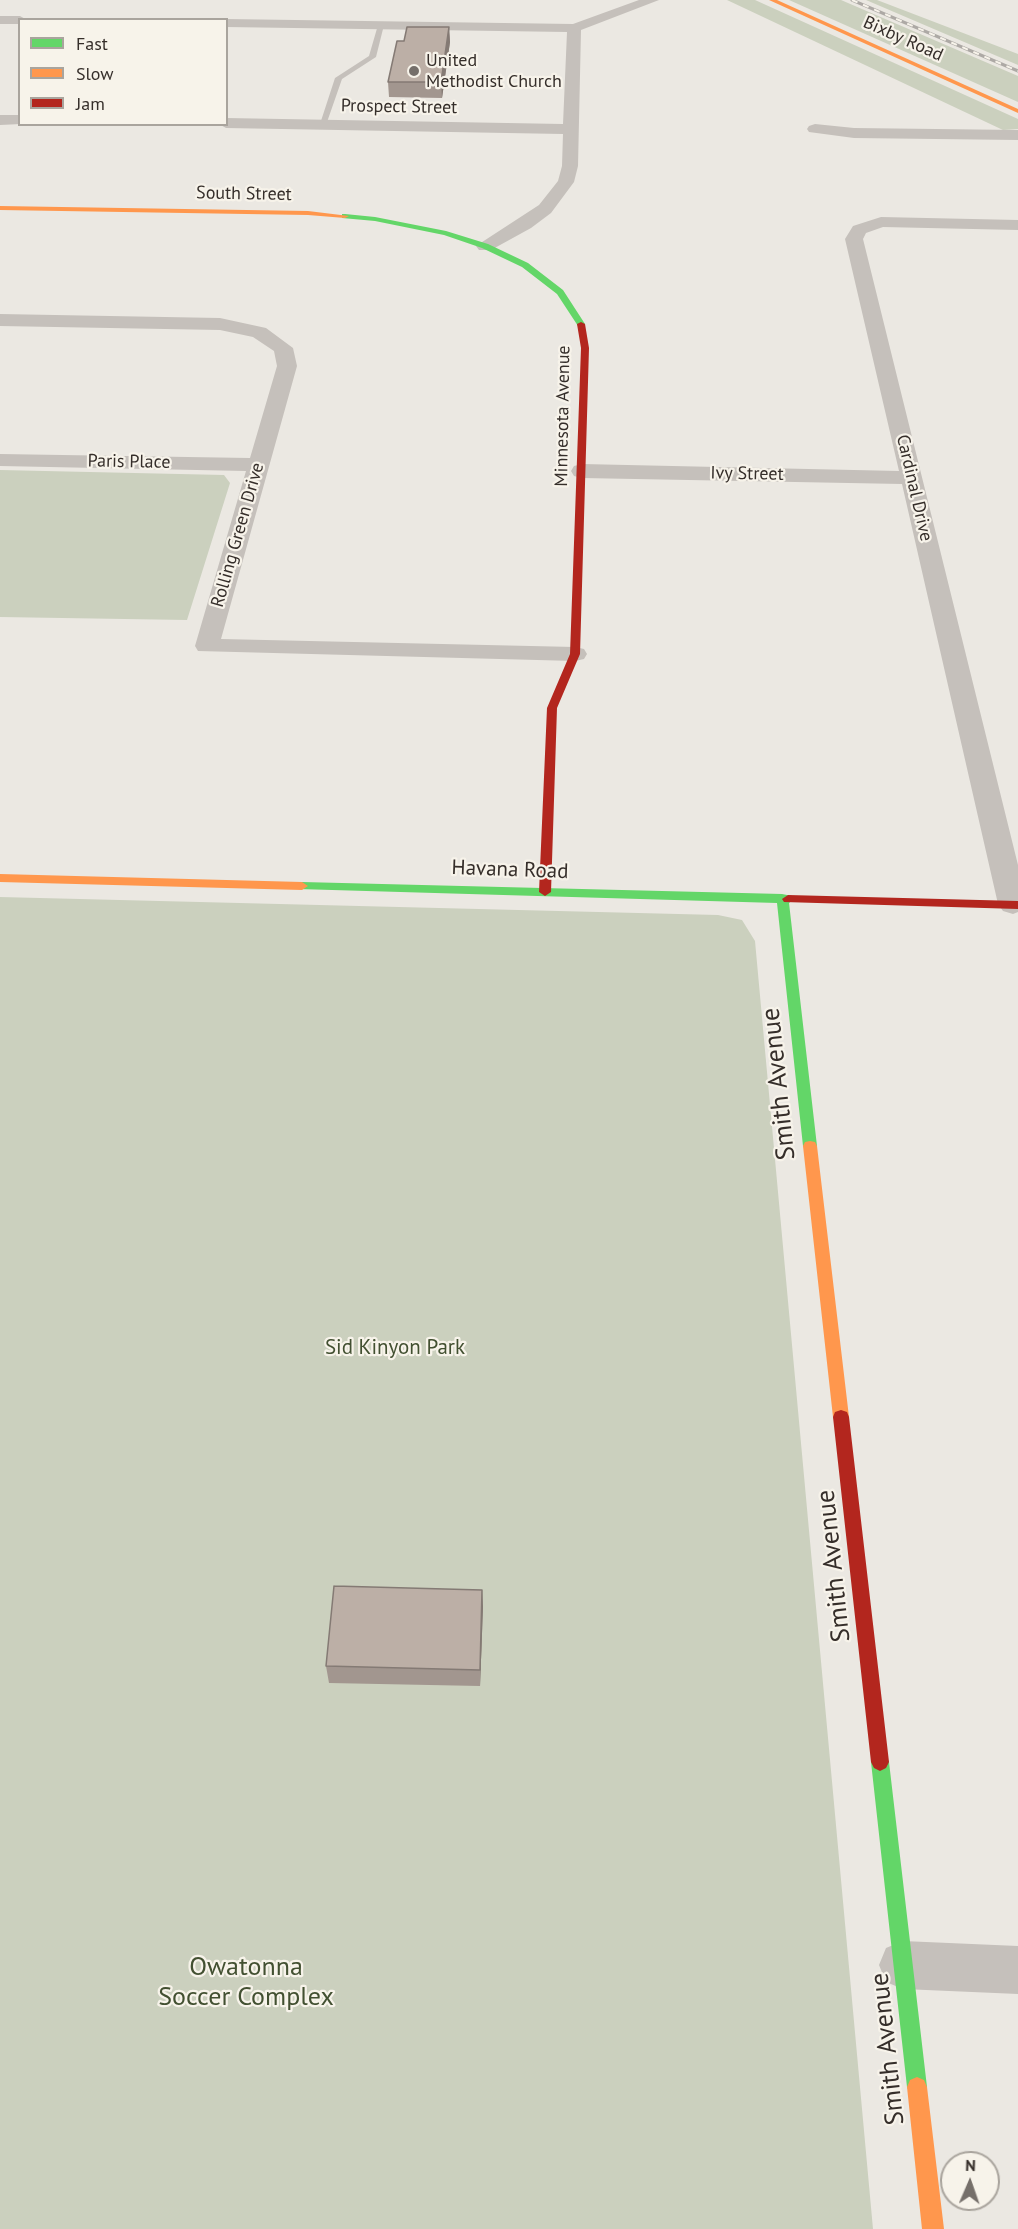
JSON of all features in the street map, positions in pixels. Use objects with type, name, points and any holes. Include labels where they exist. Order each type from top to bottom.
[{"type":"street","points":[[228,22],[574,28],[652,0]]},
{"type":"street","name":"Bixby Road","points":[[772,0],[1018,111]]},
{"type":"street","points":[[284,23],[291,8]]},
{"type":"street","points":[[0,20],[18,20]]},
{"type":"street","points":[[484,246],[525,224],[556,197],[566,182],[570,166],[574,28]]},
{"type":"street","points":[[0,120],[18,120]]},
{"type":"street","name":"Prospect Street","points":[[228,123],[571,129]]},
{"type":"street","points":[[815,129],[854,133],[1018,135]]},
{"type":"street","name":"South Street","points":[[0,208],[337,215],[411,225],[484,246]]},
{"type":"street","name":"Cardinal Drive","points":[[1016,905],[854,235],[868,225],[881,222],[1018,225]]},
{"type":"street","name":"Minnesota Avenue","points":[[484,246],[542,276],[560,292],[574,309],[583,328],[585,348],[575,654],[552,708],[544,892]]},
{"type":"street","name":"Rolling Green Drive","points":[[0,320],[220,324],[259,332],[273,339],[283,348],[287,366],[207,646],[575,654]]},
{"type":"street","name":"Paris Place","points":[[0,460],[259,465]]},
{"type":"street","name":"Ivy Street","points":[[582,471],[911,478]]},
{"type":"street","name":"Havana Road","points":[[0,878],[1016,905]]},
{"type":"street","name":"Smith Avenue","points":[[782,898],[933,2229]]},
{"type":"street","points":[[903,1965],[1018,1970]]},
{"type":"lane","points":[[322,125],[339,78],[372,57],[381,25]]},
{"type":"green space","points":[[727,0],[755,0],[1018,119],[1018,129],[1003,130]]},
{"type":"green space","points":[[789,0],[841,0],[1018,76],[1018,102]]},
{"type":"green space","points":[[866,0],[877,0],[1018,54],[1018,65]]},
{"type":"green space","points":[[0,470],[224,475],[230,483],[187,620],[0,617]]},
{"type":"green space","name":"Sid Kinyon Park","points":[[0,897],[718,915],[742,920],[755,941],[873,2229],[0,2229]]},
{"type":"building","points":[[407,27],[449,27],[441,82],[388,82],[397,41],[404,41]]},
{"type":"building","points":[[334,1586],[482,1590],[480,1670],[326,1666]]},
{"type":"railway","points":[[852,0],[1018,71]]},
{"type":"traffic: fast","points":[[345,216],[375,219],[446,233],[485,246],[525,265],[560,292],[581,324]]},
{"type":"traffic: fast","points":[[302,886],[788,899]]},
{"type":"traffic: fast","points":[[782,898],[810,1146]]},
{"type":"traffic: fast","points":[[880,1762],[917,2087]]},
{"type":"traffic: slow","points":[[772,0],[1018,111]]},
{"type":"traffic: slow","points":[[0,208],[308,213],[345,216]]},
{"type":"traffic: slow","points":[[0,878],[302,886]]},
{"type":"traffic: slow","points":[[810,1146],[841,1417]]},
{"type":"traffic: slow","points":[[917,2087],[933,2229]]},
{"type":"traffic: jam","points":[[545,892],[552,708],[575,654],[585,348],[581,324]]},
{"type":"traffic: jam","points":[[788,899],[1018,905]]},
{"type":"traffic: jam","points":[[841,1417],[880,1762]]},
{"type":"place","name":"United Methodist Church","points":[[414,71]]},
{"type":"park label","name":"Owatonna Soccer Complex","points":[[246,1983]]}]
